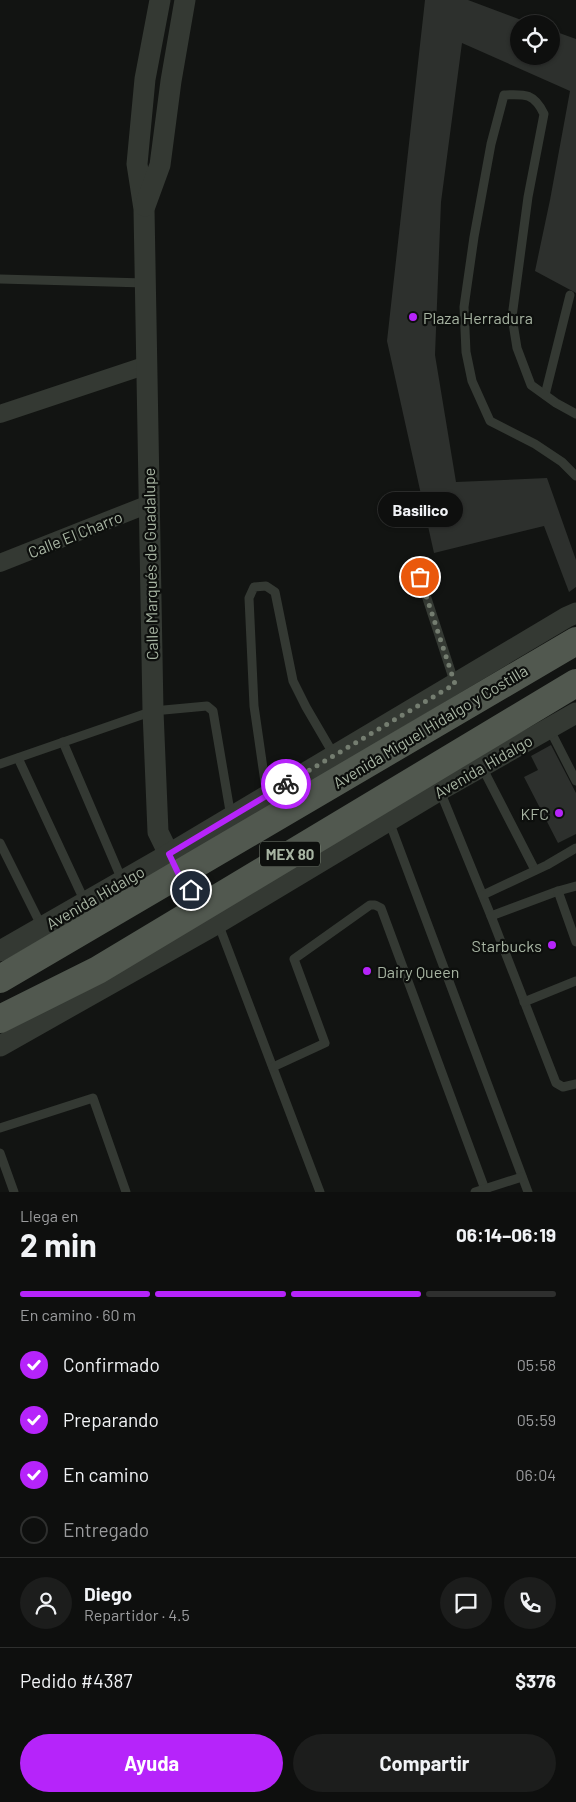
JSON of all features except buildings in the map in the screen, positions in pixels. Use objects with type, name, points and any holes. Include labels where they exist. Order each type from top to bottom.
[{"type":"main road","name":"Avenida Miguel Hidalgo y Costilla","points":[[0,979],[174,865],[576,641]]},
{"type":"main road","name":"MEX 80","points":[[0,1019],[211,914],[576,683]]},
{"type":"street","name":"Calle Marqués de Guadalupe","points":[[160,0],[145,79],[137,164],[144,209],[153,712],[158,832],[174,865],[211,914]]},
{"type":"street","name":"Calle Marqués de Guadalupe","points":[[144,209],[160,165],[171,81],[186,0]]},
{"type":"street","points":[[0,414],[146,365]]},
{"type":"street","name":"Calle El Charro","points":[[0,564],[149,504]]},
{"type":"street","name":"Avenida Hidalgo","points":[[0,951],[122,881],[174,865],[231,817],[576,613]]},
{"type":"street","name":"Avenida Hidalgo","points":[[0,1046],[211,914],[389,821],[576,713]]},
{"type":"lane","points":[[576,414],[556,403],[531,385],[516,348],[512,317],[528,197],[544,114],[538,102],[524,94],[504,95],[491,144],[474,237],[464,307],[466,352],[472,381],[490,421],[535,444],[562,462],[576,476]]},
{"type":"lane","points":[[0,279],[145,283]]},
{"type":"lane","points":[[545,395],[570,295]]},
{"type":"lane","points":[[420,577],[455,684]]},
{"type":"lane","points":[[267,796],[254,706],[249,598],[254,587],[266,586],[275,592],[294,681],[306,708],[334,756]]},
{"type":"lane","points":[[0,764],[153,712],[207,706],[214,711],[231,817]]},
{"type":"lane","points":[[549,728],[576,781]]},
{"type":"lane","points":[[63,742],[122,881]]},
{"type":"lane","points":[[18,758],[85,902]]},
{"type":"lane","points":[[482,767],[535,870]]},
{"type":"lane","points":[[440,790],[556,1084],[563,1087],[576,1084]]},
{"type":"lane","points":[[389,821],[528,1192]]},
{"type":"lane","points":[[0,843],[42,927]]},
{"type":"lane","points":[[483,895],[576,848]]},
{"type":"lane","points":[[491,916],[576,886]]},
{"type":"lane","points":[[558,891],[576,942]]},
{"type":"lane","points":[[273,1067],[324,1043],[294,959],[370,905],[375,904],[381,908],[486,1190]]},
{"type":"lane","points":[[211,914],[273,1067],[320,1192]]},
{"type":"lane","points":[[524,1002],[576,981]]},
{"type":"lane","points":[[0,1128],[93,1098],[126,1192]]},
{"type":"lane","points":[[0,1153],[14,1192]]},
{"type":"lane","points":[[475,1192],[522,1177]]},
{"type":"way so far","points":[[286,784],[455,684],[420,577]]},
{"type":"place","name":"Plaza Herradura","points":[[413,317]]},
{"type":"place","name":"Basilico","points":[[420,577]]},
{"type":"place","name":"KFC","points":[[559,813]]},
{"type":"place","name":"Starbucks","points":[[552,945]]},
{"type":"place","name":"Dairy Queen","points":[[367,971]]},
{"type":"route","points":[[191,890],[179,875],[169,854],[286,784]]}]
